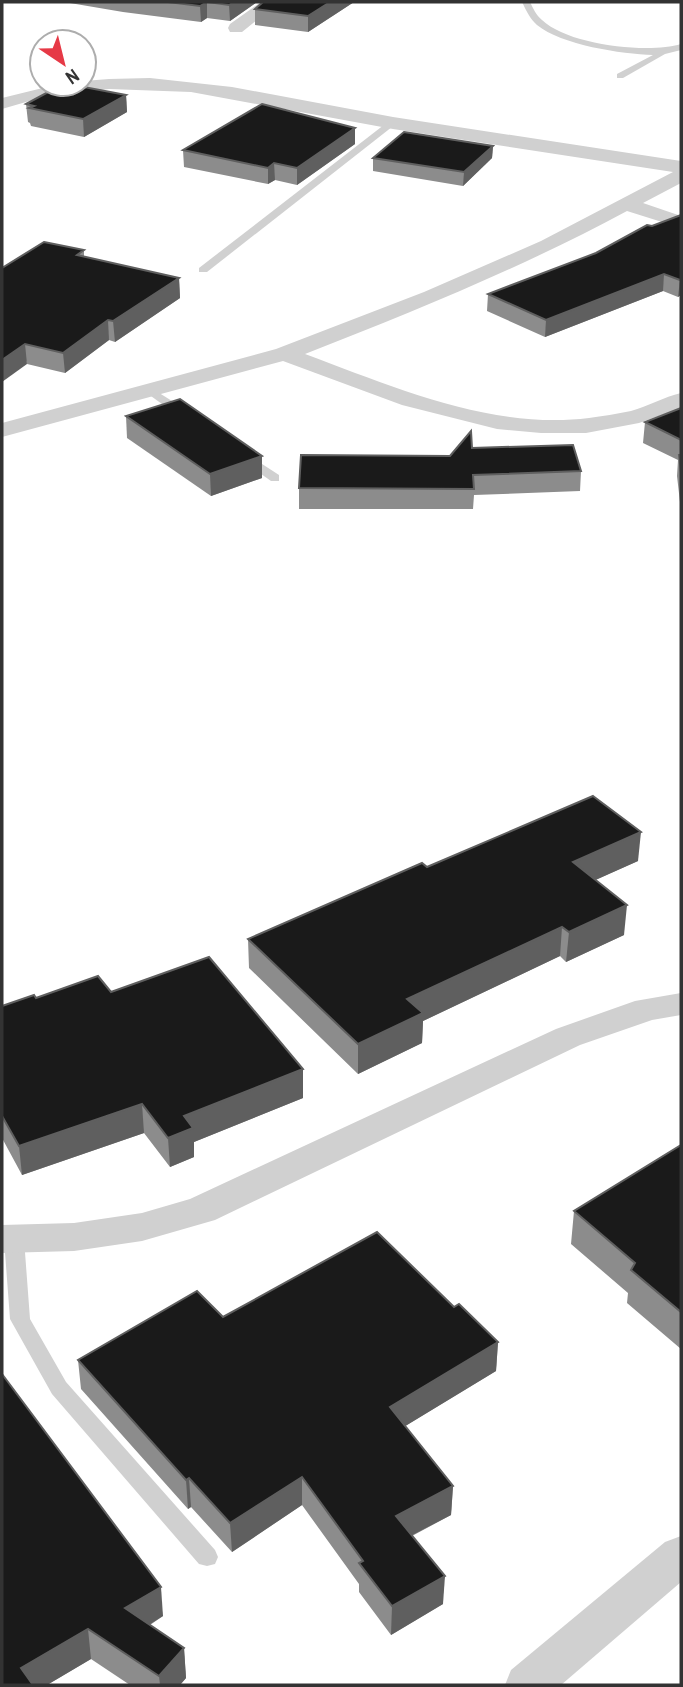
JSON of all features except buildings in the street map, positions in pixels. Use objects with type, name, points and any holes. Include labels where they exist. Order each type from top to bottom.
[{"type":"street","points":[[236,28],[271,2]]},
{"type":"street","points":[[2,104],[41,92],[96,84],[141,81],[181,84],[392,123],[681,167]]},
{"type":"street","points":[[2,430],[284,354],[432,297],[548,245],[681,175]]},
{"type":"street","points":[[625,204],[681,222]]},
{"type":"street","points":[[284,354],[439,411],[519,425],[565,427],[630,418],[681,400]]},
{"type":"street","points":[[8,1239],[74,1237],[142,1227],[202,1210],[568,1037],[647,1009],[681,1004]]},
{"type":"street","points":[[528,1685],[681,1555]]},
{"type":"lane","points":[[526,2],[532,15],[544,26],[583,41],[664,56]]},
{"type":"lane","points":[[620,76],[681,47]]},
{"type":"lane","points":[[203,270],[392,123]]},
{"type":"lane","points":[[148,389],[190,419]]},
{"type":"lane","points":[[233,448],[275,478]]},
{"type":"lane","points":[[8,1239],[20,1319],[59,1388],[207,1557]]}]
